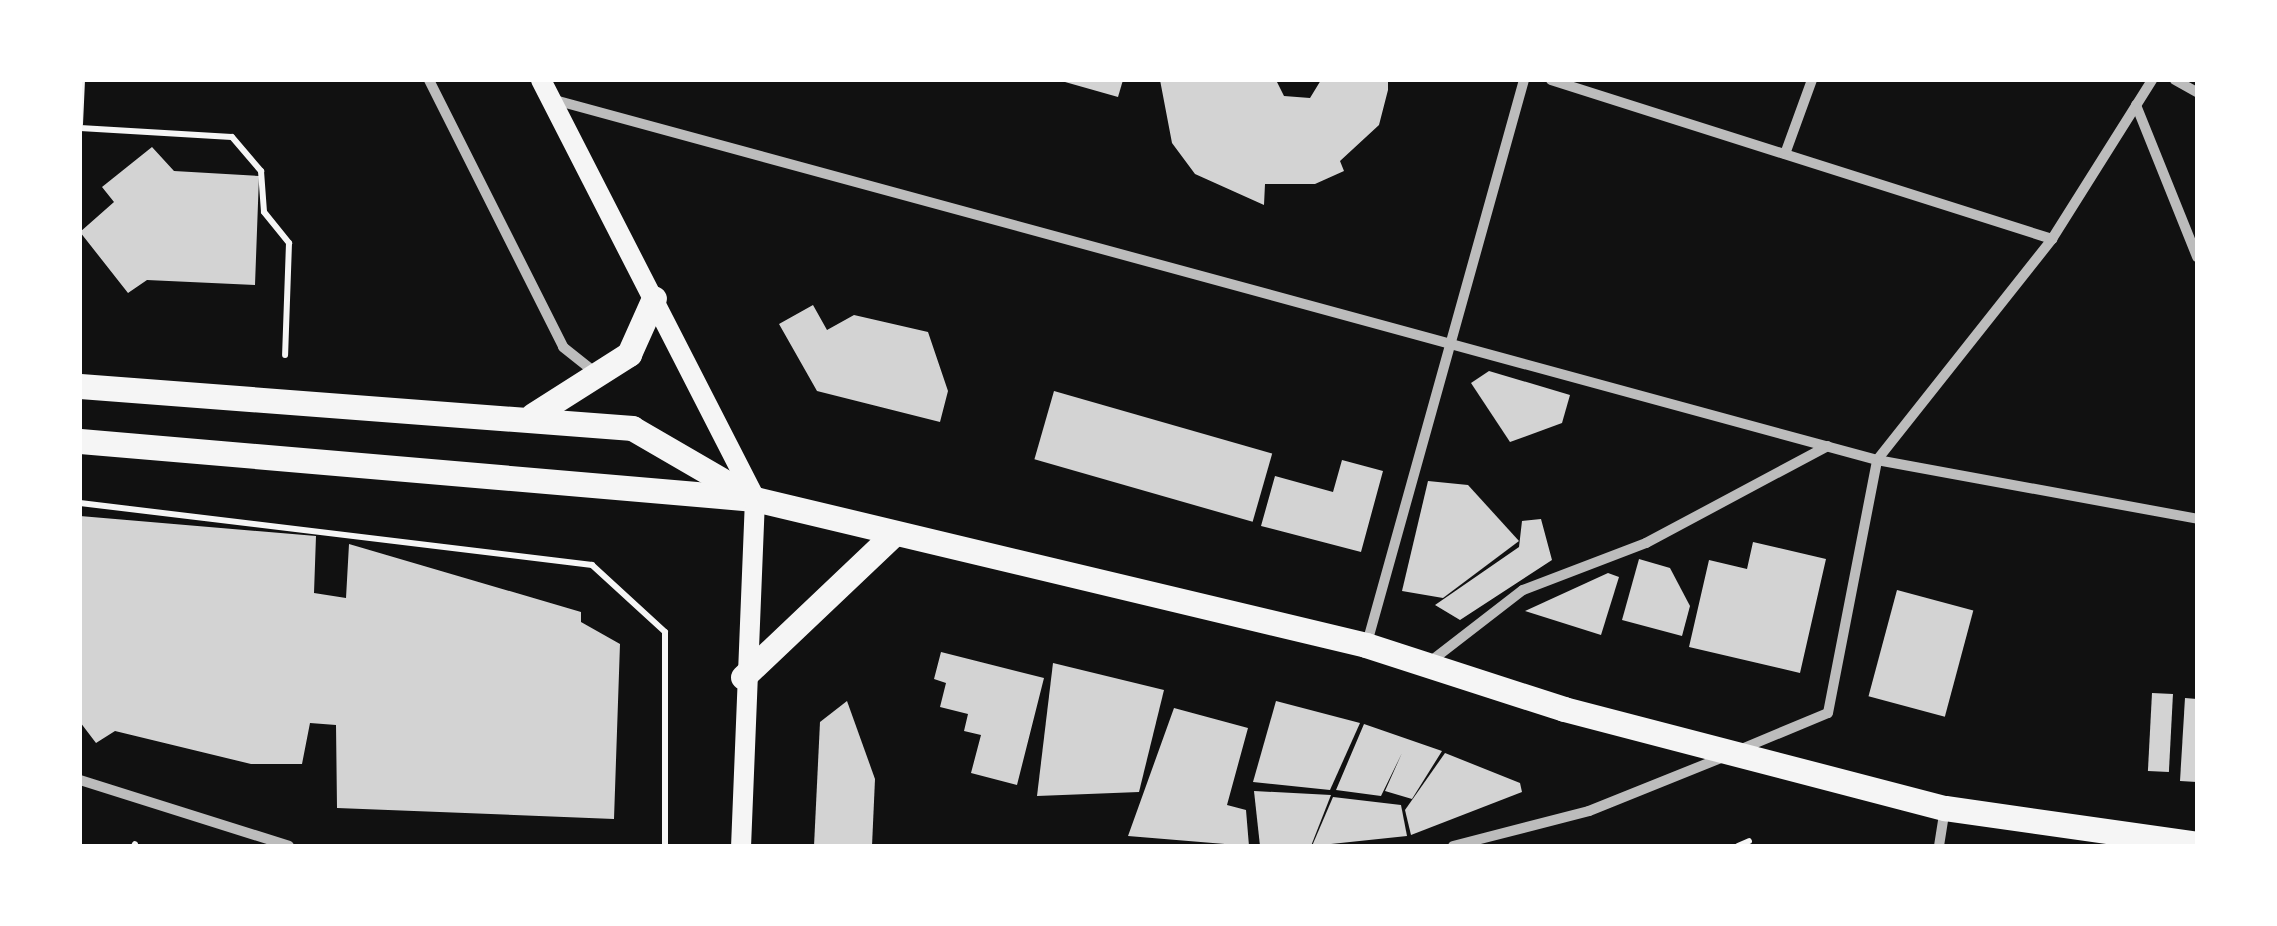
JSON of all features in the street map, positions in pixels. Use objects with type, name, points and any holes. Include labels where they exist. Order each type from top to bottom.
[{"type":"main road","points":[[546,89],[755,499],[742,677],[741,846]]},
{"type":"main road","points":[[528,417],[602,378],[630,354],[654,298]]},
{"type":"main road","points":[[80,386],[528,417],[632,428],[755,499]]},
{"type":"main road","points":[[80,441],[755,499],[1366,645],[1735,752],[1945,808],[2197,844]]},
{"type":"main road","points":[[742,677],[895,533]]},
{"type":"street","points":[[429,80],[562,347],[602,378]]},
{"type":"street","points":[[1366,645],[1524,80]]},
{"type":"street","points":[[1552,80],[2052,239]]},
{"type":"street","points":[[1785,154],[1812,80]]},
{"type":"street","points":[[1454,846],[1589,810],[1828,713],[1878,460],[2052,239],[2152,80]]},
{"type":"street","points":[[2175,80],[2197,92]]},
{"type":"street","points":[[546,89],[1878,460],[2197,519]]},
{"type":"street","points":[[2136,105],[2197,257]]},
{"type":"street","points":[[1426,665],[1523,590],[1646,543],[1828,446]]},
{"type":"street","points":[[80,780],[288,846]]},
{"type":"street","points":[[1939,846],[1945,808]]},
{"type":"path","points":[[82,80],[80,126],[232,137],[261,171],[264,212],[289,243],[286,355]]},
{"type":"path","points":[[80,503],[592,565],[665,632],[664,846]]},
{"type":"path","points":[[1738,846],[1749,841]]},
{"type":"building","points":[[1058,80],[1123,80],[1118,97]]},
{"type":"building","points":[[1160,80],[1276,80],[1284,96],[1310,98],[1321,80],[1388,80],[1388,90],[1379,125],[1340,161],[1344,171],[1315,184],[1265,184],[1264,205],[1195,174],[1172,143]]},
{"type":"building","points":[[152,147],[174,171],[259,176],[255,285],[147,280],[128,293],[80,232],[114,202],[102,187]]},
{"type":"building","points":[[813,305],[827,330],[854,315],[928,332],[948,391],[940,422],[817,391],[779,324]]},
{"type":"building","points":[[1489,371],[1570,395],[1562,423],[1510,442],[1471,383]]},
{"type":"building","points":[[1054,391],[1272,454],[1253,522],[1034,459]]},
{"type":"building","points":[[1342,460],[1383,471],[1361,552],[1261,526],[1275,476],[1333,492]]},
{"type":"building","points":[[1428,481],[1468,485],[1519,541],[1443,598],[1402,591]]},
{"type":"building","points":[[80,516],[316,536],[314,593],[346,598],[349,544],[581,612],[581,622],[620,644],[614,819],[337,808],[336,725],[310,723],[302,764],[251,764],[115,731],[96,743],[80,722]]},
{"type":"building","points":[[1541,519],[1552,560],[1460,620],[1435,605],[1519,547],[1522,521]]},
{"type":"building","points":[[1753,542],[1826,559],[1800,673],[1689,647],[1709,560],[1747,569]]},
{"type":"building","points":[[1639,559],[1670,568],[1690,606],[1682,636],[1622,620]]},
{"type":"building","points":[[1608,573],[1619,577],[1601,635],[1525,611]]},
{"type":"building","points":[[1897,590],[1973,610],[1945,717],[1869,696]]},
{"type":"building","points":[[941,652],[1044,678],[1017,785],[971,773],[981,735],[964,731],[968,714],[940,707],[946,683],[934,679]]},
{"type":"building","points":[[1053,663],[1164,690],[1139,792],[1037,796]]},
{"type":"building","points":[[2152,693],[2173,694],[2169,772],[2148,771]]},
{"type":"building","points":[[2185,698],[2197,699],[2197,782],[2180,781]]},
{"type":"building","points":[[847,701],[875,779],[872,846],[814,846],[820,722]]},
{"type":"building","points":[[1276,701],[1360,723],[1330,790],[1253,782]]},
{"type":"building","points":[[1174,708],[1248,728],[1227,805],[1246,810],[1249,846],[1128,836]]},
{"type":"building","points":[[1364,724],[1442,751],[1412,799],[1385,791],[1402,753],[1381,796],[1336,790]]},
{"type":"building","points":[[1445,753],[1520,783],[1522,792],[1411,835],[1405,810]]},
{"type":"building","points":[[1254,791],[1331,795],[1311,846],[1260,846]]},
{"type":"building","points":[[1333,797],[1401,805],[1407,836],[1312,846]]}]
